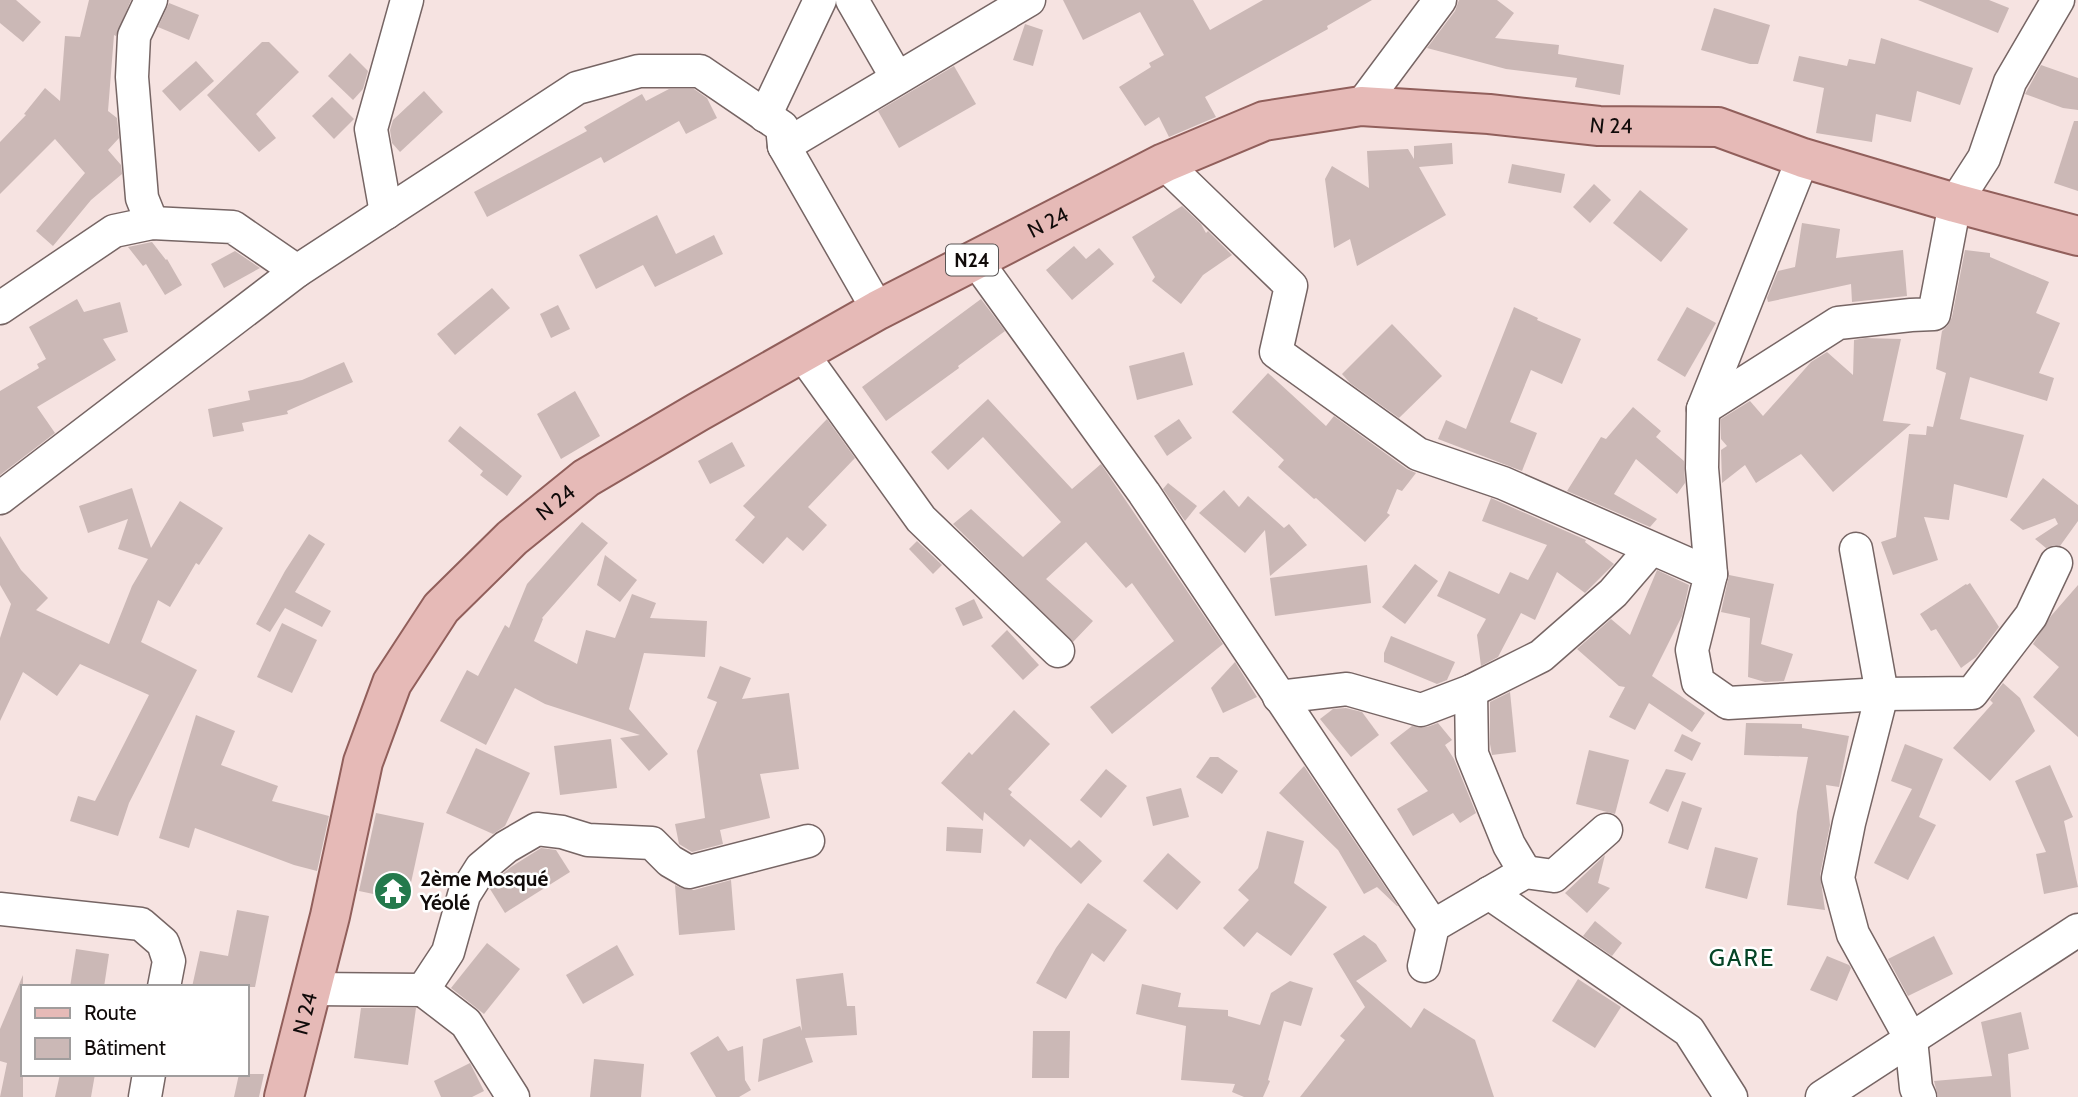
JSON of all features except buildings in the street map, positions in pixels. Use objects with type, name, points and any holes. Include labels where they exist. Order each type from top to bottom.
[{"type":"main road","name":"N 24","points":[[284,1097],[330,916],[363,762],[392,682],[441,608],[512,538],[586,478],[878,310],[1164,163],[1264,121],[1361,106],[1489,114],[1599,125],[1718,127],[1803,158],[1955,204],[2078,236]]},
{"type":"street","points":[[151,0],[134,36],[132,77],[142,198],[152,223]]},
{"type":"street","points":[[386,213],[371,130],[407,0]]},
{"type":"street","points":[[765,116],[820,0]]},
{"type":"street","points":[[852,0],[897,78]]},
{"type":"street","points":[[1361,106],[1440,0]]},
{"type":"street","points":[[1703,409],[1838,323],[1934,314],[1955,204],[1984,158],[2010,82],[2058,0]]},
{"type":"street","points":[[784,146],[1028,1]]},
{"type":"street","points":[[0,498],[297,271],[577,88],[639,71],[700,71],[782,127],[784,146],[878,310]]},
{"type":"street","points":[[1803,158],[1703,409],[1702,468],[1711,574],[1692,650],[1698,682],[1728,703],[1882,694],[1972,693],[2031,616],[2056,563]]},
{"type":"street","points":[[1164,163],[1291,286],[1276,352],[1419,454],[1503,482],[1711,574]]},
{"type":"street","points":[[0,308],[114,231],[152,223],[233,227],[297,271]]},
{"type":"street","points":[[975,259],[1144,494],[1433,926]]},
{"type":"street","points":[[801,352],[921,519],[1058,651]]},
{"type":"street","points":[[1279,697],[1347,689],[1421,710],[1471,691],[1541,656],[1613,593],[1651,549]]},
{"type":"street","points":[[1856,549],[1882,694],[1838,878],[1853,934],[1910,1039],[1916,1088],[1920,1097]]},
{"type":"street","points":[[1471,691],[1472,754],[1509,845],[1525,872]]},
{"type":"street","points":[[423,990],[448,952],[464,895],[481,868],[506,847],[537,829],[562,832],[588,840],[652,843],[670,861],[689,872],[808,841]]},
{"type":"street","points":[[1423,966],[1433,926],[1525,872],[1555,876],[1606,830]]},
{"type":"street","points":[[1489,893],[1689,1031],[1731,1097]]},
{"type":"street","points":[[0,909],[141,924],[163,943],[169,961],[164,985]]},
{"type":"street","points":[[1822,1097],[2078,930]]},
{"type":"street","points":[[312,989],[423,990],[466,1023],[513,1097]]},
{"type":"street","points":[[145,1097],[149,1076]]},
{"type":"place","name":"2ème Mosqué Yéolé","points":[[393,891]]},
{"type":"district","name":"GARE","points":[[1742,958]]}]
